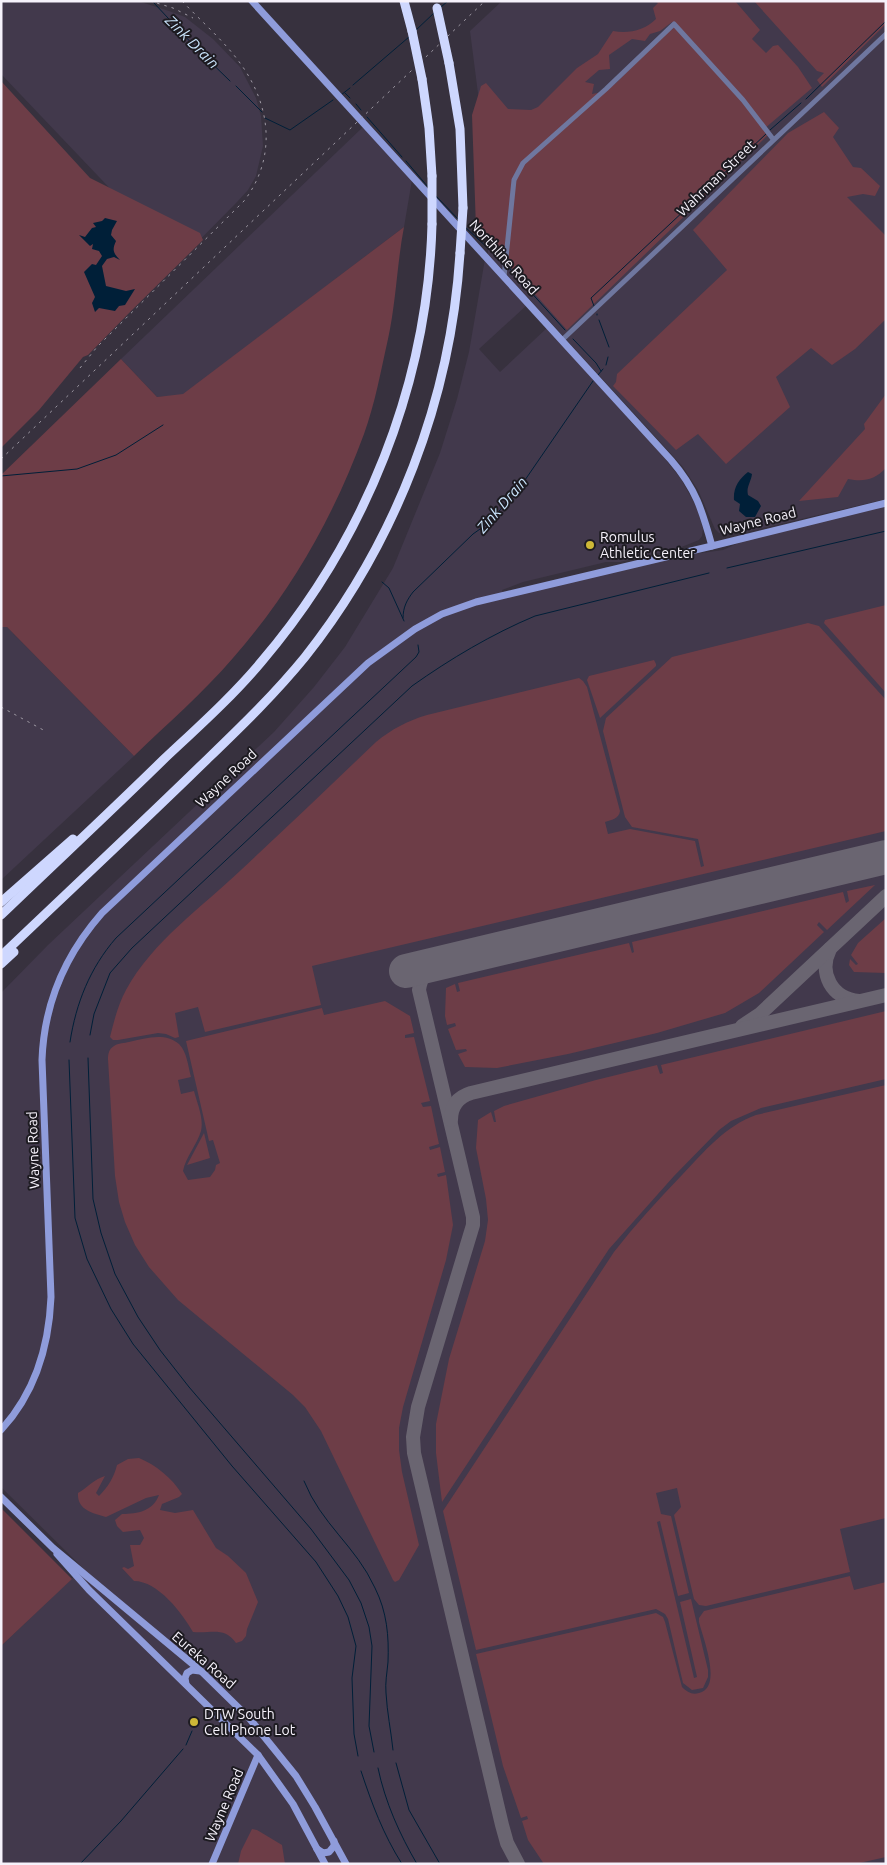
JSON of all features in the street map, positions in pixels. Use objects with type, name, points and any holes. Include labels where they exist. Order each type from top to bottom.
[{"type":"highway","points":[[1,915],[224,702],[262,662],[310,599],[344,543],[368,497],[385,455],[408,382],[425,306],[431,258],[432,176],[429,128],[422,79],[404,1]]},
{"type":"highway","points":[[1,956],[154,811],[260,708],[282,684],[337,613],[371,556],[406,483],[433,408],[448,347],[454,312],[463,208],[460,129],[450,63],[436,5]]},
{"type":"highway","points":[[1,902],[131,791]]},
{"type":"highway","points":[[1,964],[110,859],[154,811]]},
{"type":"main road","name":"Northline Road","points":[[252,1],[686,477],[699,502],[712,546]]},
{"type":"main road","name":"Wayne Road","points":[[1,1430],[30,1388],[41,1361],[49,1330],[51,1297],[43,1050],[48,1014],[57,984],[72,952],[86,931],[110,905],[352,676],[415,629],[442,614],[476,602],[712,546],[886,502]]},
{"type":"main road","name":"Eureka Road","points":[[1,1497],[53,1548],[82,1571],[121,1607],[201,1671],[249,1718],[279,1754],[308,1795],[334,1839],[346,1864]]},
{"type":"main road","name":"Eureka Road","points":[[53,1548],[73,1574],[258,1755],[286,1792],[325,1864]]},
{"type":"main road","points":[[186,1684],[187,1673],[192,1670],[201,1671]]},
{"type":"main road","name":"Wayne Road","points":[[212,1864],[258,1755]]},
{"type":"main road","points":[[316,1848],[323,1853],[329,1852],[334,1846],[334,1839]]},
{"type":"street","points":[[504,277],[514,180],[523,163],[606,89],[674,24],[743,100],[773,139]]},
{"type":"street","name":"Wahrman Street","points":[[562,340],[886,34]]},
{"type":"shaded area","points":[[1,1],[138,1],[185,17],[213,39],[240,67],[256,98],[261,116],[263,146],[256,176],[248,190],[179,261],[1,74]]},
{"type":"shaded area","points":[[502,1],[886,1],[886,499],[742,533],[719,533],[715,529],[698,490],[683,467],[488,254],[485,148],[470,31]]},
{"type":"shaded area","points":[[654,1],[735,1],[760,30],[752,39],[766,53],[773,46],[778,45],[798,67],[812,88],[764,129],[768,135],[567,330],[476,228],[472,115],[481,86],[486,83],[508,109],[531,110],[538,107],[577,68],[598,54],[613,31],[625,32],[636,30],[652,23],[656,19],[653,8],[658,3]],"holes":[[[672,22],[673,29],[667,32],[616,83],[603,92],[592,94],[594,84],[585,82],[599,70],[610,69],[609,55],[632,39],[645,41],[650,34],[660,31]]]},
{"type":"shaded area","points":[[754,1],[886,1],[886,24],[822,87],[817,80],[824,73],[817,71]]},
{"type":"shaded area","points":[[1,81],[90,178],[200,233],[203,240],[88,355],[83,357],[39,410],[1,448]]},
{"type":"shaded area","points":[[824,112],[839,128],[833,137],[853,167],[861,168],[880,186],[875,196],[863,194],[847,197],[886,236],[886,319],[855,349],[832,365],[811,348],[776,377],[790,407],[726,464],[698,434],[676,450],[613,386],[616,382],[617,374],[727,270],[693,230],[788,133]]},
{"type":"shaded area","points":[[363,127],[412,180],[404,227],[183,395],[157,397],[121,359]]},
{"type":"shaded area","points":[[404,227],[391,325],[371,411],[352,464],[325,524],[292,580],[254,633],[210,684],[134,756],[7,627],[1,627],[1,475],[121,359],[157,397],[183,394]]},
{"type":"shaded area","points":[[485,259],[527,305],[479,349],[500,372],[548,327],[621,408],[630,421],[658,450],[681,479],[697,508],[703,529],[699,540],[679,548],[620,562],[606,562],[523,582],[502,590],[505,597],[680,556],[723,550],[743,541],[886,505],[886,1864],[1,1864],[1,1646],[83,1568],[1,1487],[1,993],[48,945],[274,732],[314,687],[345,647],[393,568],[440,453],[469,352]]},
{"type":"shaded area","points":[[886,394],[886,468],[869,479],[848,479],[838,497],[799,501],[865,429],[864,424]]},
{"type":"shaded area","points":[[886,605],[886,693],[824,623],[825,620]]},
{"type":"shaded area","points":[[808,623],[819,626],[886,700],[886,831],[312,966],[321,1005],[205,1032],[198,1007],[175,1013],[179,1037],[175,1038],[158,1033],[118,1040],[113,1040],[110,1037],[118,1007],[126,990],[137,972],[164,941],[376,742],[400,726],[427,715],[579,678],[587,687],[620,811],[612,820],[605,822],[608,834],[630,829],[695,841],[701,867],[704,866],[698,839],[632,827],[625,817],[603,731],[606,718],[672,657]]},
{"type":"shaded area","points":[[1,627],[7,627],[134,756],[1,880]]},
{"type":"shaded area","points":[[654,660],[656,666],[600,718],[587,680],[589,676]]},
{"type":"shaded area","points":[[875,885],[827,930],[819,922],[817,925],[824,932],[759,993],[725,1013],[657,1033],[497,1068],[465,1067],[458,1054],[467,1051],[466,1049],[456,1050],[448,1029],[456,1026],[455,1023],[447,1025],[445,1016],[446,988],[455,984],[457,992],[460,991],[458,983],[629,943],[632,953],[634,952],[632,942],[843,892],[846,903],[849,901],[847,891]]},
{"type":"shaded area","points":[[886,918],[886,973],[854,972],[849,965],[850,959],[856,965],[858,964],[851,955],[858,943]]},
{"type":"shaded area","points":[[385,1001],[410,1016],[414,1033],[405,1035],[405,1038],[414,1037],[430,1101],[421,1103],[423,1107],[431,1106],[439,1144],[429,1147],[430,1150],[440,1147],[445,1172],[437,1174],[438,1177],[446,1175],[453,1225],[446,1260],[403,1407],[399,1428],[402,1472],[419,1545],[399,1580],[395,1582],[321,1431],[305,1407],[178,1300],[149,1267],[135,1245],[119,1202],[115,1176],[108,1059],[111,1049],[116,1045],[142,1039],[168,1038],[174,1040],[182,1047],[186,1055],[191,1077],[178,1080],[181,1094],[194,1091],[202,1121],[201,1131],[183,1171],[188,1180],[210,1177],[216,1165],[220,1163],[213,1140],[209,1141],[186,1041],[322,1008],[324,1015]]},
{"type":"shaded area","points":[[886,1011],[886,1079],[761,1108],[731,1121],[719,1130],[674,1176],[609,1249],[442,1502],[436,1453],[436,1424],[449,1359],[485,1241],[488,1220],[476,1148],[478,1120],[491,1112],[494,1122],[496,1122],[494,1111],[504,1106],[596,1080],[657,1065],[660,1074],[663,1073],[661,1065]]},
{"type":"shaded area","points":[[886,1085],[886,1518],[840,1529],[850,1572],[706,1606],[699,1605],[694,1599],[674,1515],[681,1507],[677,1488],[656,1493],[661,1514],[671,1516],[689,1593],[678,1596],[660,1521],[657,1522],[694,1678],[697,1677],[680,1602],[691,1599],[708,1670],[708,1677],[703,1688],[692,1690],[683,1683],[668,1619],[665,1614],[656,1609],[476,1650],[443,1511],[614,1252],[647,1213],[725,1132],[756,1115]]},
{"type":"shaded area","points":[[204,1133],[210,1158],[187,1165]]},
{"type":"shaded area","points":[[139,1458],[163,1473],[182,1494],[162,1504],[160,1510],[175,1513],[193,1510],[216,1548],[228,1556],[246,1573],[258,1602],[246,1636],[242,1641],[236,1643],[227,1634],[217,1632],[193,1632],[183,1616],[168,1599],[152,1586],[134,1581],[122,1568],[128,1569],[134,1566],[130,1545],[140,1545],[144,1538],[140,1530],[123,1532],[117,1526],[115,1520],[122,1514],[139,1512],[149,1508],[159,1495],[146,1498],[106,1517],[86,1510],[80,1503],[78,1493],[97,1479],[105,1476],[96,1493],[99,1496],[110,1482],[117,1465],[128,1459]]},
{"type":"shaded area","points":[[1,1508],[72,1579],[1,1646]]},
{"type":"shaded area","points":[[850,1576],[854,1590],[886,1582],[886,1857],[855,1864],[544,1864],[528,1840],[522,1821],[528,1819],[527,1816],[521,1818],[503,1766],[476,1654],[656,1613],[663,1617],[665,1622],[682,1687],[690,1693],[699,1693],[706,1689],[710,1682],[711,1673],[699,1622],[699,1618],[704,1611]]},
{"type":"shaded area","points":[[252,1829],[282,1845],[285,1864],[238,1864],[241,1851]]},
{"type":"water","points":[[105,218],[117,221],[111,235],[116,241],[114,249],[120,260],[114,257],[107,259],[102,266],[106,286],[126,291],[135,289],[125,305],[119,306],[115,311],[99,308],[95,312],[92,303],[95,297],[84,272],[92,264],[96,265],[102,256],[99,251],[92,249],[93,244],[90,246],[79,235],[85,237],[92,228],[96,227],[93,223],[102,221]]},
{"type":"water","points":[[748,472],[752,474],[748,495],[758,501],[761,506],[755,517],[746,517],[739,511],[740,504],[734,500],[737,484]]},
{"type":"waterway","points":[[441,7],[448,1]]},
{"type":"waterway","name":"Zink Drain","points":[[154,3],[230,81]]},
{"type":"waterway","points":[[415,31],[434,13]]},
{"type":"waterway","points":[[806,99],[886,21]]},
{"type":"waterway","points":[[353,85],[409,37]]},
{"type":"waterway","name":"Zink Drain","points":[[236,86],[262,112]]},
{"type":"waterway","name":"Zink Drain","points":[[341,95],[350,88]]},
{"type":"waterway","name":"Zink Drain","points":[[345,93],[350,98]]},
{"type":"waterway","name":"Zink Drain","points":[[265,118],[290,130],[333,100]]},
{"type":"waterway","points":[[770,130],[801,103]]},
{"type":"waterway","name":"Zink Drain","points":[[356,104],[361,110]]},
{"type":"waterway","name":"Zink Drain","points":[[367,117],[402,157]]},
{"type":"waterway","points":[[594,306],[591,298],[766,134]]},
{"type":"waterway","name":"Zink Drain","points":[[406,161],[428,187]]},
{"type":"waterway","name":"Zink Drain","points":[[436,196],[459,220]]},
{"type":"waterway","name":"Zink Drain","points":[[465,227],[503,262]]},
{"type":"waterway","name":"Zink Drain","points":[[509,268],[565,330]]},
{"type":"waterway","points":[[599,320],[609,347]]},
{"type":"waterway","name":"Zink Drain","points":[[573,339],[596,363],[601,371]]},
{"type":"waterway","points":[[606,365],[608,357]]},
{"type":"waterway","name":"Zink Drain","points":[[598,375],[603,369]]},
{"type":"waterway","name":"Zink Drain","points":[[403,618],[406,604],[413,592],[473,534],[490,522],[525,480],[593,381]]},
{"type":"waterway","points":[[1,476],[77,469],[116,455],[163,425]]},
{"type":"waterway","points":[[727,568],[886,531]]},
{"type":"waterway","points":[[90,1035],[94,1014],[110,973],[132,948],[412,686],[472,648],[535,616],[709,573]]},
{"type":"waterway","points":[[382,582],[389,588],[404,621]]},
{"type":"waterway","points":[[70,1042],[76,1014],[85,987],[99,961],[116,938],[416,657],[419,652],[418,645]]},
{"type":"waterway","points":[[88,1058],[93,1199],[101,1233],[115,1274],[138,1317],[160,1350],[189,1387],[311,1529],[349,1580],[361,1603],[369,1627],[372,1646],[369,1726],[374,1752]]},
{"type":"waterway","points":[[69,1060],[75,1218],[87,1259],[111,1309],[133,1344],[232,1466],[316,1562],[338,1596],[348,1617],[356,1646],[352,1678],[354,1734],[358,1756]]},
{"type":"waterway","points":[[304,1481],[320,1510],[367,1573],[379,1597],[385,1615],[388,1643],[387,1707],[393,1750]]},
{"type":"waterway","points":[[186,1745],[192,1731]]},
{"type":"waterway","points":[[80,1864],[121,1821],[183,1749]]},
{"type":"waterway","points":[[396,1763],[409,1810],[440,1864]]},
{"type":"waterway","points":[[378,1768],[394,1818],[417,1864]]},
{"type":"waterway","points":[[361,1771],[378,1819],[402,1864]]},
{"type":"taxiway","points":[[742,1026],[760,1014],[886,896]]},
{"type":"taxiway","points":[[830,949],[826,967],[830,983],[841,995],[859,1001]]},
{"type":"taxiway","points":[[439,964],[425,973],[419,990],[473,1217],[473,1225],[418,1407],[413,1437],[414,1453],[502,1825],[507,1843],[518,1864]]},
{"type":"taxiway","points":[[451,1120],[452,1110],[456,1103],[462,1097],[471,1093],[886,995]]},
{"type":"runway","points":[[406,971],[886,857]]},
{"type":"railway","points":[[150,1],[173,8],[193,18]]},
{"type":"railway","points":[[80,368],[97,347],[244,201],[255,184],[262,167],[266,132],[264,114],[250,79],[227,47],[182,1]]},
{"type":"railway","points":[[1,459],[485,1]]},
{"type":"railway","points":[[1,707],[47,732]]},
{"type":"place","name":"Romulus Athletic Center","points":[[590,545]]},
{"type":"place","name":"DTW South Cell Phone Lot","points":[[194,1722]]}]
